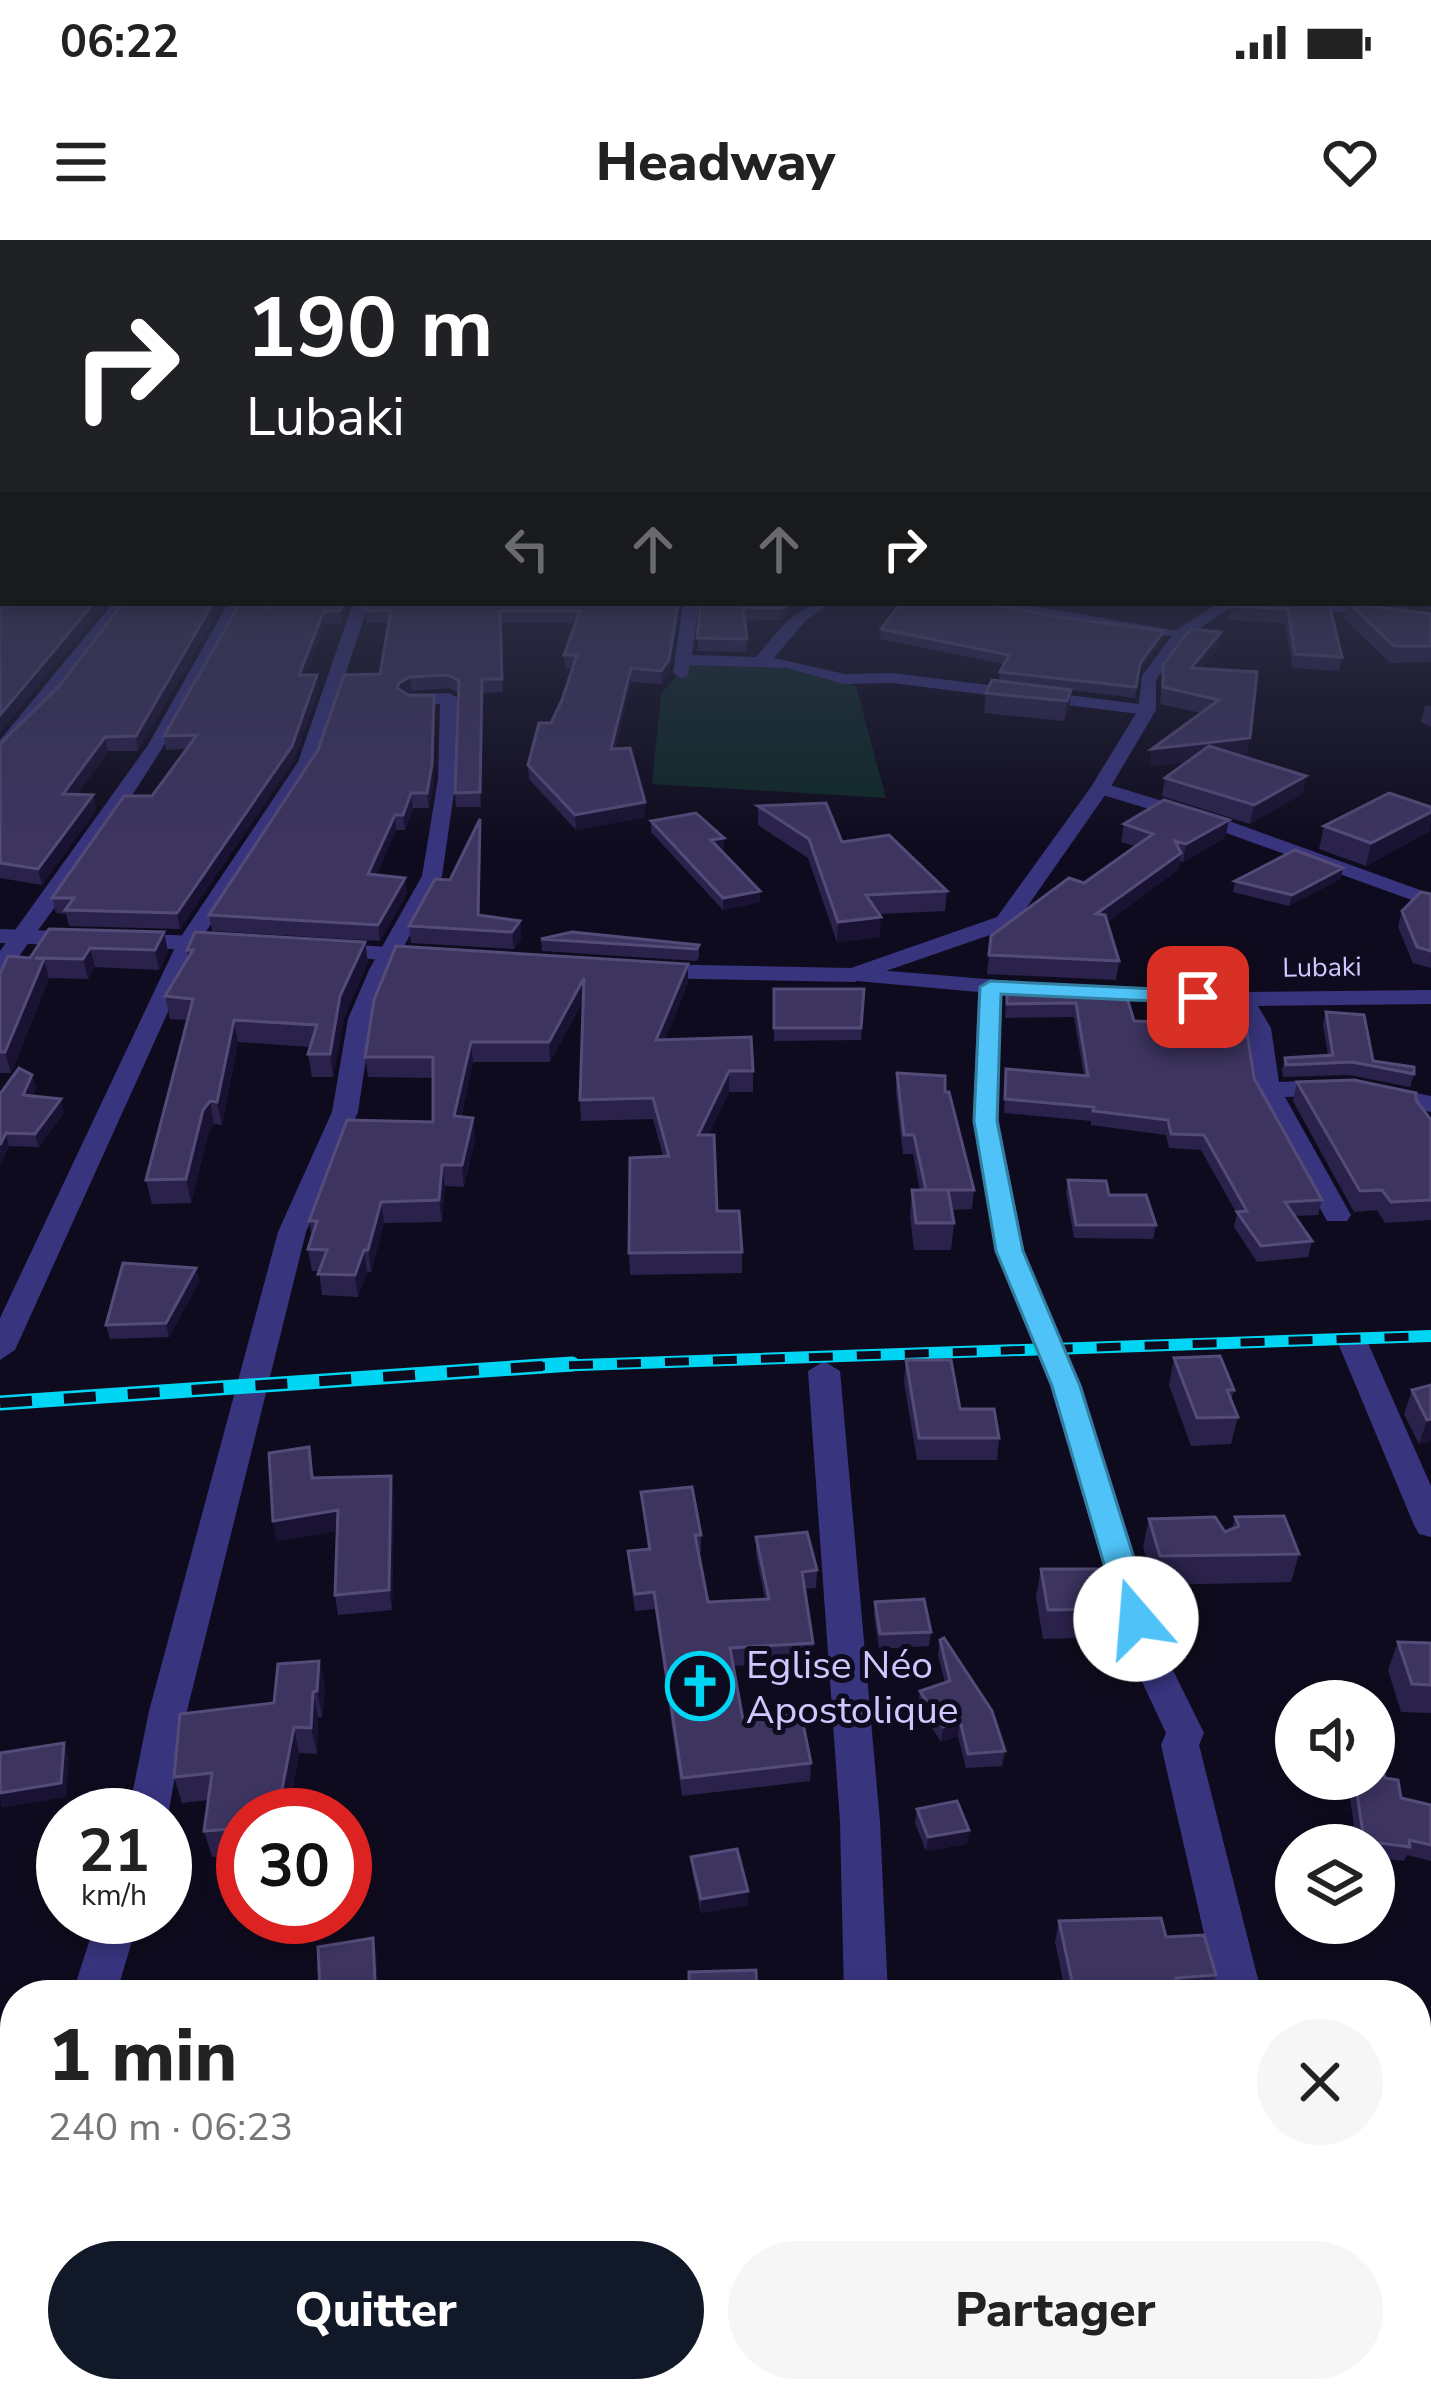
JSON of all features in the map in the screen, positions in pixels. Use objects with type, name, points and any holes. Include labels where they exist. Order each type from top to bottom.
[{"type":"street","points":[[0,751],[90,644]]},
{"type":"street","points":[[0,966],[11,937],[128,789],[216,644]]},
{"type":"street","points":[[0,1349],[189,941],[307,762],[332,697],[331,680],[345,644]]},
{"type":"street","points":[[685,644],[681,667],[761,662],[812,667],[844,679],[892,678],[1147,710]]},
{"type":"street","points":[[761,662],[777,644]]},
{"type":"street","points":[[619,969],[774,977],[854,975],[1005,922],[1100,788],[1147,710],[1148,680],[1174,644]]},
{"type":"street","points":[[153,1788],[168,1711],[292,1232],[345,1112],[361,1018],[432,876],[447,779],[449,698],[412,700]]},
{"type":"street","points":[[1100,788],[1222,825],[1431,901]]},
{"type":"street","points":[[11,937],[256,945]]},
{"type":"street","points":[[300,948],[459,959]]},
{"type":"street","name":"Lubaki","points":[[854,975],[1242,999],[1431,997]]},
{"type":"street","points":[[990,987],[986,1121],[1010,1251],[1066,1386],[1148,1655],[1185,1733],[1180,1745],[1236,1980]]},
{"type":"street","points":[[1242,999],[1259,1028],[1268,1090],[1337,1215]]},
{"type":"street","points":[[1268,1090],[1349,1087],[1431,1104]]},
{"type":"street","points":[[1353,1342],[1431,1525]]},
{"type":"street","points":[[824,1371],[860,1822],[865,1980]]},
{"type":"street","points":[[99,1980],[110,1944]]},
{"type":"green space","points":[[689,662],[785,664],[856,686],[886,798],[652,784],[661,694]]},
{"type":"building","points":[[0,644],[60,644],[0,715]]},
{"type":"building","points":[[92,644],[189,644],[136,736],[105,737],[63,794],[93,795],[38,869],[0,863],[0,744],[60,685]]},
{"type":"building","points":[[217,644],[311,644],[299,675],[317,675],[292,746],[177,913],[65,910],[74,898],[52,898],[124,796],[152,796],[197,735],[164,736]]},
{"type":"building","points":[[385,644],[501,644],[502,679],[482,679],[480,792],[455,793],[459,681],[448,675],[410,677],[397,688],[408,695],[434,695],[432,764],[427,793],[411,793],[403,815],[395,815],[368,874],[405,878],[378,925],[209,915],[318,750],[344,675],[380,674]]},
{"type":"building","points":[[568,644],[672,644],[661,671],[631,668],[611,749],[630,748],[645,802],[575,815],[528,765],[539,723],[551,723],[577,655],[564,655]]},
{"type":"building","points":[[954,644],[1154,644],[1140,663],[1136,687],[1000,672],[1009,655]]},
{"type":"building","points":[[1179,644],[1211,644],[1191,668],[1257,672],[1250,738],[1152,749],[1219,700],[1163,687],[1163,665]]},
{"type":"building","points":[[1293,644],[1339,644],[1342,657],[1295,654]]},
{"type":"building","points":[[992,680],[1071,690],[1067,701],[986,693]]},
{"type":"building","points":[[1209,746],[1306,776],[1254,805],[1165,778]]},
{"type":"building","points":[[1389,793],[1431,807],[1431,812],[1371,843],[1324,826]]},
{"type":"building","points":[[1164,800],[1229,820],[1186,844],[1175,841],[1181,853],[1096,914],[1105,915],[1119,961],[989,955],[991,936],[1069,878],[1084,883],[1153,834],[1124,824]]},
{"type":"building","points":[[826,803],[842,842],[889,835],[947,891],[866,895],[881,917],[838,922],[809,839],[758,806]]},
{"type":"building","points":[[696,813],[724,838],[711,840],[760,891],[723,898],[651,821]]},
{"type":"building","points":[[480,819],[478,915],[520,921],[512,932],[409,926],[435,879],[450,880]]},
{"type":"building","points":[[1295,850],[1343,868],[1292,895],[1235,881]]},
{"type":"building","points":[[1421,892],[1431,894],[1431,951],[1417,947],[1402,911]]},
{"type":"building","points":[[49,929],[164,932],[155,950],[90,948],[83,959],[35,958],[44,959],[5,1052],[0,1052],[0,974],[8,956],[30,958]]},
{"type":"building","points":[[195,932],[365,942],[340,996],[330,1054],[308,1054],[317,1025],[234,1020],[217,1102],[210,1101],[203,1110],[186,1179],[146,1180],[193,999],[165,996],[193,950],[187,950]]},
{"type":"building","points":[[572,932],[699,945],[697,949],[541,939]]},
{"type":"building","points":[[396,946],[688,964],[656,1040],[751,1037],[753,1071],[729,1071],[698,1135],[714,1135],[717,1211],[739,1211],[742,1252],[629,1253],[630,1158],[669,1156],[653,1098],[580,1100],[584,978],[549,1042],[471,1042],[454,1116],[473,1118],[462,1165],[442,1165],[439,1200],[381,1202],[368,1250],[355,1275],[318,1274],[327,1250],[308,1249],[317,1221],[309,1221],[347,1120],[433,1122],[433,1057],[365,1057],[374,1000]]},
{"type":"building","points":[[1007,986],[1125,991],[1134,1021],[1246,1026],[1254,1078],[1322,1200],[1285,1202],[1312,1241],[1261,1246],[1237,1212],[1247,1211],[1204,1135],[1171,1134],[1168,1120],[1005,1099],[1006,1069],[1088,1076],[1076,1003],[1007,1004]]},
{"type":"building","points":[[774,989],[864,989],[861,1028],[774,1028]]},
{"type":"building","points":[[1326,1012],[1364,1015],[1373,1061],[1414,1067],[1414,1074],[1352,1062],[1286,1065],[1285,1058],[1333,1055]]},
{"type":"building","points":[[19,1068],[32,1075],[23,1095],[61,1099],[35,1134],[6,1133],[0,1145],[0,1094]]},
{"type":"building","points":[[897,1073],[945,1076],[945,1092],[949,1092],[974,1190],[926,1190],[914,1135],[904,1135]]},
{"type":"building","points":[[1354,1080],[1416,1093],[1431,1120],[1431,1200],[1391,1202],[1382,1190],[1360,1191],[1297,1082]]},
{"type":"building","points":[[1068,1180],[1106,1181],[1109,1195],[1146,1195],[1156,1225],[1076,1225]]},
{"type":"building","points":[[912,1190],[948,1190],[954,1223],[916,1223]]},
{"type":"building","points":[[123,1263],[196,1268],[166,1323],[106,1325]]},
{"type":"building","points":[[1220,1356],[1234,1390],[1227,1390],[1238,1417],[1197,1418],[1174,1358]]},
{"type":"building","points":[[906,1360],[951,1360],[960,1409],[994,1409],[999,1438],[919,1438]]},
{"type":"building","points":[[1431,1385],[1431,1419],[1427,1420],[1412,1390]]},
{"type":"building","points":[[309,1447],[312,1478],[391,1476],[389,1590],[335,1595],[338,1510],[273,1521],[269,1453]]},
{"type":"building","points":[[692,1487],[701,1535],[695,1535],[708,1602],[769,1599],[756,1537],[807,1532],[817,1570],[802,1572],[813,1643],[730,1648],[743,1720],[801,1714],[811,1763],[682,1778],[654,1592],[635,1594],[628,1551],[650,1549],[641,1492]]},
{"type":"building","points":[[1284,1516],[1299,1554],[1160,1556],[1149,1519],[1215,1517],[1225,1532],[1239,1526],[1235,1517]]},
{"type":"building","points":[[1041,1569],[1102,1569],[1111,1609],[1048,1610]]},
{"type":"building","points":[[924,1599],[931,1632],[880,1634],[875,1602]]},
{"type":"building","points":[[944,1638],[992,1711],[1005,1751],[968,1754],[960,1721],[943,1727],[920,1691],[950,1681],[940,1640]]},
{"type":"building","points":[[1398,1642],[1431,1643],[1431,1685],[1412,1684]]},
{"type":"building","points":[[319,1661],[311,1728],[294,1727],[282,1788],[216,1788],[216,1830],[204,1831],[212,1773],[174,1777],[180,1714],[274,1703],[278,1664]]},
{"type":"building","points":[[64,1743],[61,1783],[0,1793],[0,1753]]},
{"type":"building","points":[[1398,1780],[1401,1798],[1431,1805],[1431,1845],[1409,1840],[1410,1847],[1395,1845],[1395,1824],[1362,1824],[1358,1800],[1395,1800]]},
{"type":"building","points":[[957,1801],[969,1830],[928,1837],[917,1809]]},
{"type":"building","points":[[737,1849],[748,1891],[701,1899],[691,1857]]},
{"type":"building","points":[[1161,1918],[1166,1937],[1204,1935],[1216,1975],[1177,1980],[1072,1980],[1059,1921]]},
{"type":"building","points":[[373,1938],[375,1980],[320,1980],[318,1947],[372,1944]]},
{"type":"building","points":[[756,1970],[756,1980],[689,1980],[689,1972]]},
{"type":"railway","points":[[535,1367],[1431,1336]]},
{"type":"railway","points":[[535,1367],[572,1364]]},
{"type":"railway","points":[[521,1367],[535,1367]]},
{"type":"railway","points":[[0,1403],[535,1367]]},
{"type":"place","name":"Eglise Néo Apostolique","points":[[700,1686]]},
{"type":"route","points":[[1136,1619],[1066,1386],[1010,1251],[986,1121],[990,987],[1198,997]]}]
